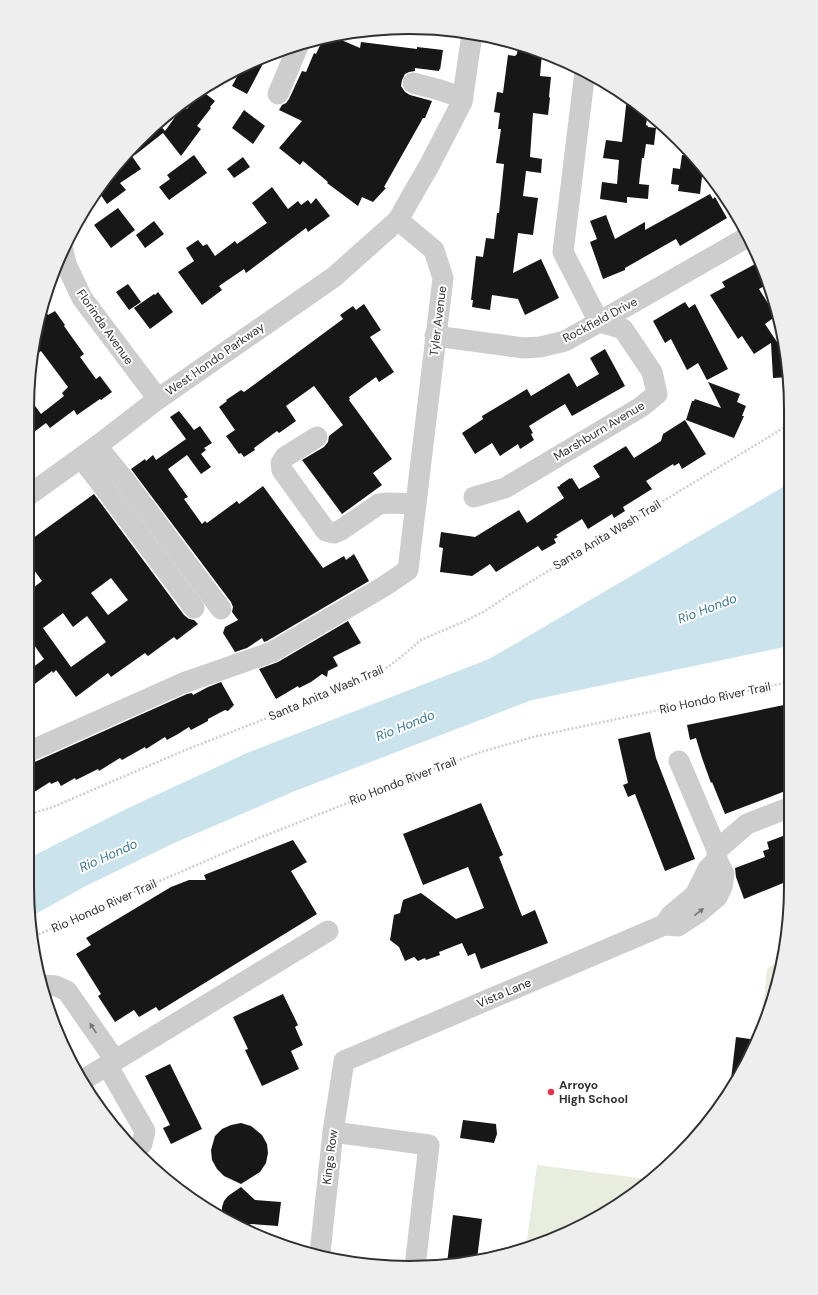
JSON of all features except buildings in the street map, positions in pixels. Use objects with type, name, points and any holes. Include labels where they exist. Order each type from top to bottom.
[{"type":"street","points":[[398,220],[433,158],[462,102],[471,39]]},
{"type":"street","points":[[278,94],[296,52]]},
{"type":"street","points":[[584,78],[563,252],[599,322]]},
{"type":"street","points":[[413,83],[463,98]]},
{"type":"street","name":"Tyler Avenue","points":[[34,749],[183,683],[272,652],[383,588],[408,570],[443,278],[434,250],[398,220]]},
{"type":"street","name":"West Hondo Parkway","points":[[34,491],[81,458],[158,399],[334,277],[398,220]]},
{"type":"street","name":"Rockfield Drive","points":[[435,336],[524,348],[540,347],[565,340],[743,239]]},
{"type":"street","name":"Florinda Avenue","points":[[65,260],[82,298],[158,399]]},
{"type":"street","name":"Marshburn Avenue","points":[[474,497],[505,488],[641,407],[657,394],[652,372],[623,329],[599,322]]},
{"type":"street","points":[[317,437],[286,457],[281,463],[282,470],[326,531],[334,533],[341,530],[380,504],[416,504]]},
{"type":"street","points":[[97,446],[123,478],[221,609]]},
{"type":"street","points":[[81,458],[194,608]]},
{"type":"street","name":"Vista Lane","points":[[344,1060],[664,925],[678,926],[698,913],[717,897],[722,887],[724,874],[679,761]]},
{"type":"street","points":[[717,855],[748,824],[784,810]]},
{"type":"street","points":[[86,1077],[328,931]]},
{"type":"street","points":[[47,985],[56,986],[67,991],[111,1063],[141,1139]]},
{"type":"street","name":"Kings Row","points":[[320,1250],[333,1132],[344,1060]]},
{"type":"street","points":[[333,1132],[429,1145],[416,1261]]},
{"type":"path","name":"Santa Anita Wash Trail","points":[[34,813],[183,751],[379,673],[401,658],[421,640],[482,612],[512,592],[784,428]]},
{"type":"path","name":"Rio Hondo River Trail","points":[[37,935],[252,841],[481,752],[533,736],[784,683]]},
{"type":"shaded area","points":[[776,962],[763,1011],[767,969]]},
{"type":"shaded area","points":[[537,1165],[643,1179],[596,1211],[553,1232],[527,1242]]},
{"type":"water","name":"Rio Hondo","points":[[784,487],[784,647],[532,700],[295,791],[172,844],[84,887],[35,914],[34,855],[124,810],[247,753],[489,659]]},
{"type":"place","name":"Arroyo High School","points":[[551,1092]]}]
